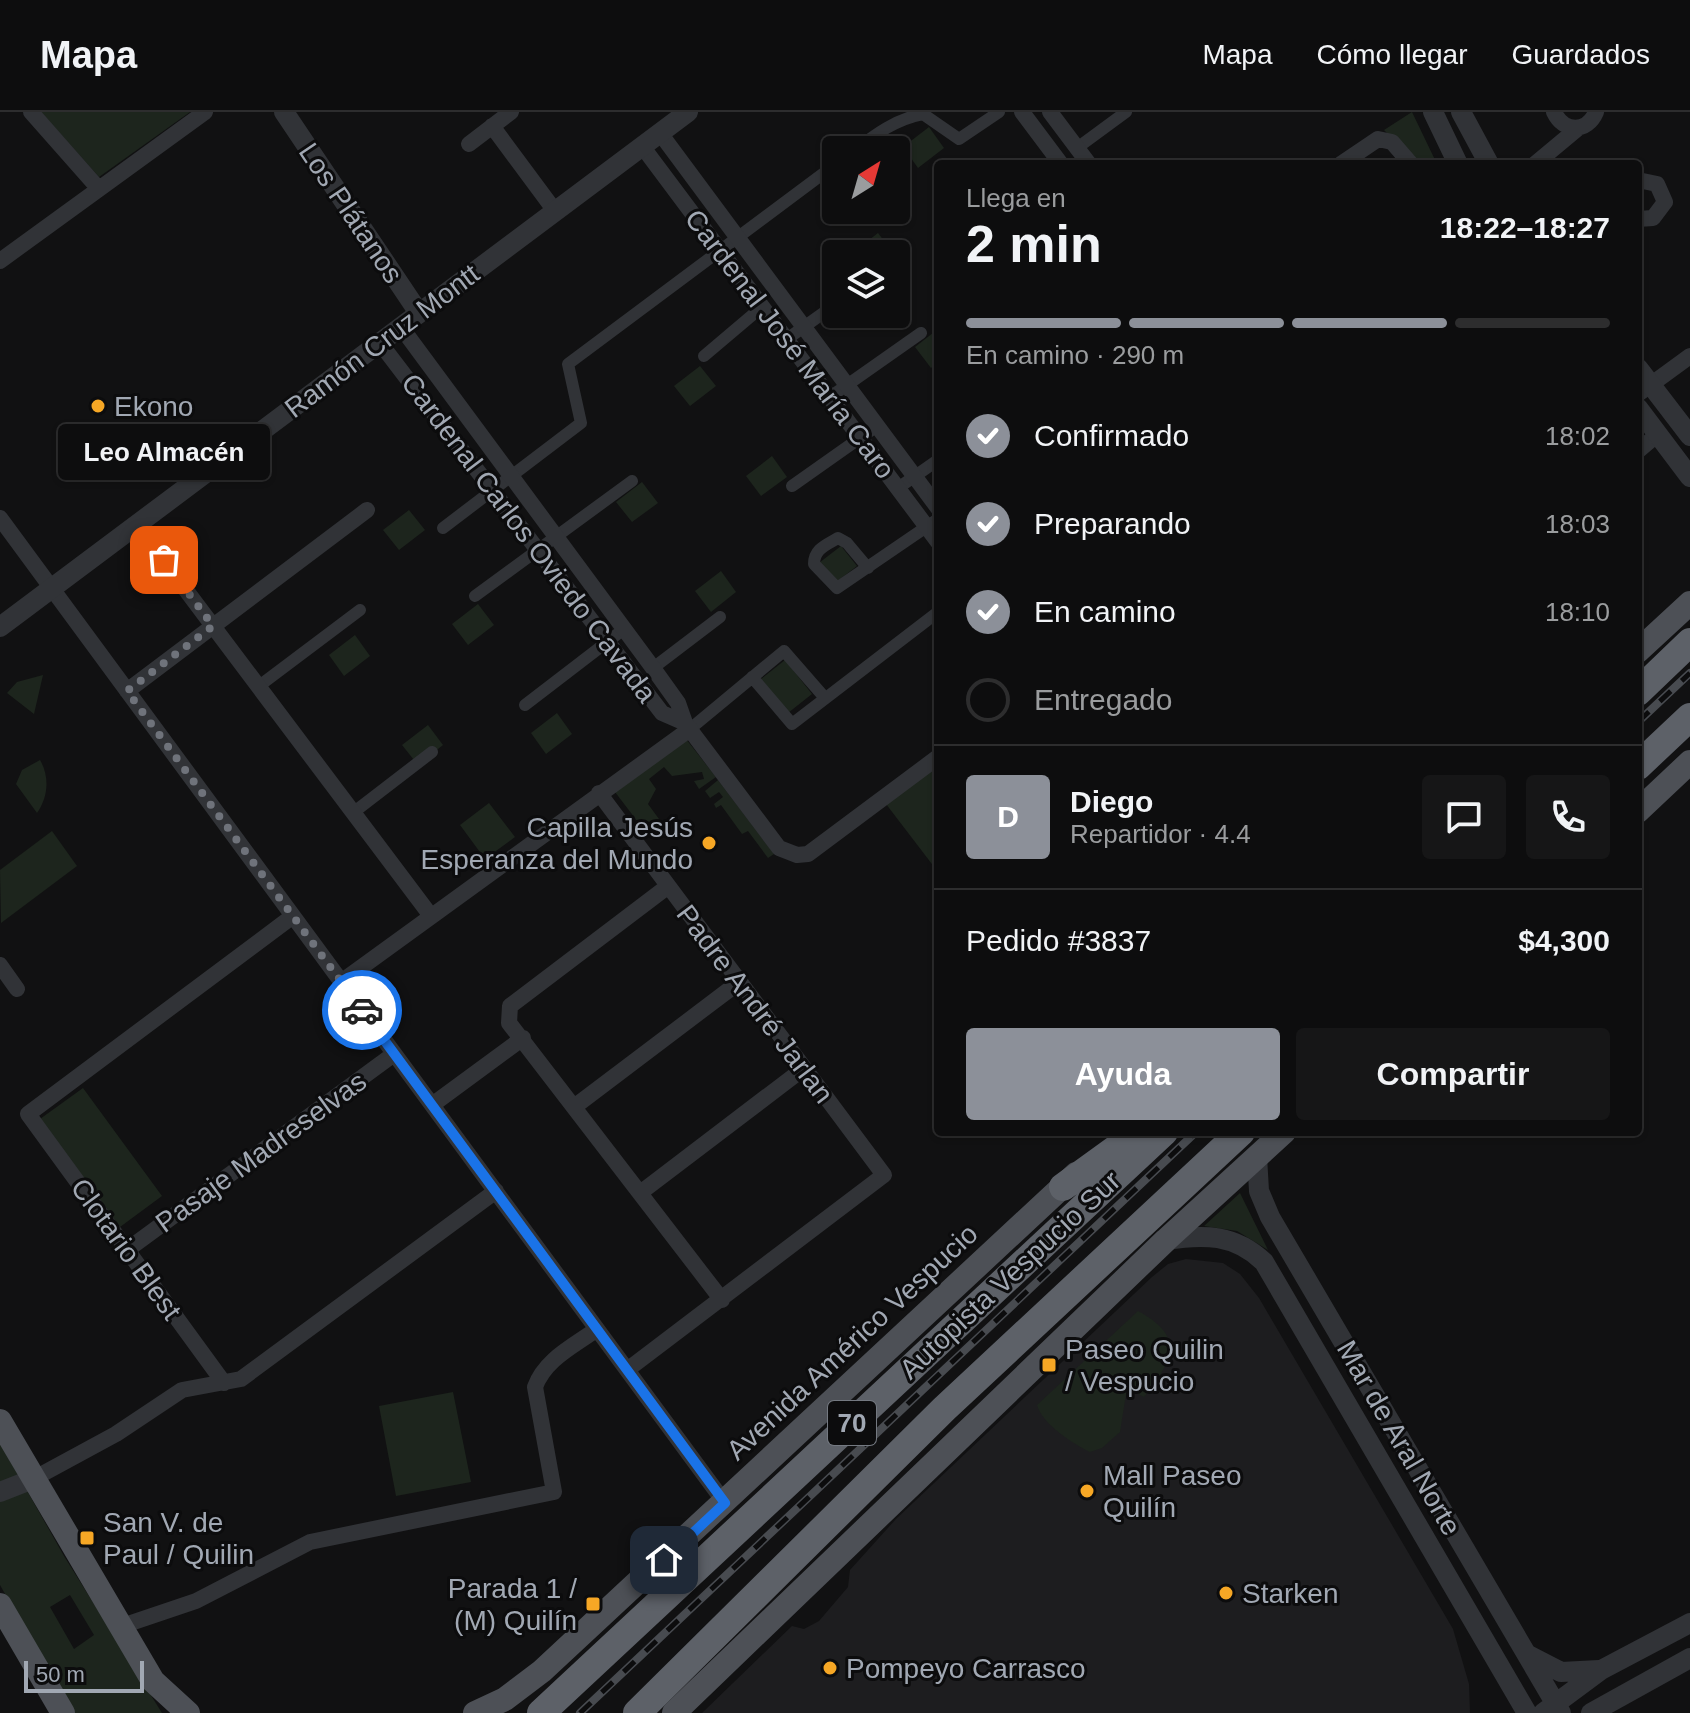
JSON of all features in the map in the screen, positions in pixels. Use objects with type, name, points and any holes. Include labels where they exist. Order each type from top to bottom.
[{"type":"highway","points":[[1642,688],[1690,642]]},
{"type":"highway","points":[[1642,762],[1690,717]]},
{"type":"highway","points":[[1063,1187],[1133,1136]]},
{"type":"highway","name":"Autopista Vespucio Sur","points":[[541,1713],[1160,1136]]},
{"type":"highway","name":"Autopista Vespucio Sur","points":[[637,1713],[955,1399],[1237,1136]]},
{"type":"main road","points":[[1642,647],[1690,603]]},
{"type":"main road","points":[[1642,807],[1690,762]]},
{"type":"main road","name":"Avenida Américo Vespucio","points":[[475,1713],[526,1684],[725,1503],[1116,1136]]},
{"type":"main road","points":[[674,1713],[1166,1240],[1280,1136]]},
{"type":"main road","points":[[0,1421],[153,1681],[188,1713]]},
{"type":"main road","points":[[0,1605],[63,1713]]},
{"type":"street","points":[[31,112],[99,189]]},
{"type":"street","points":[[0,261],[205,112]]},
{"type":"street","name":"Los Plátanos","points":[[284,112],[419,313]]},
{"type":"street","points":[[469,144],[511,112]]},
{"type":"street","name":"Ramón Cruz Montt","points":[[0,627],[688,112]]},
{"type":"street","points":[[874,136],[909,116],[923,114],[959,139],[999,112]]},
{"type":"street","points":[[1022,112],[1058,160]]},
{"type":"street","points":[[1050,112],[1086,160]]},
{"type":"street","points":[[1077,148],[1126,112]]},
{"type":"street","points":[[1433,112],[1456,160]]},
{"type":"street","points":[[1461,112],[1487,160]]},
{"type":"street","points":[[1554,112],[1563,125],[1577,129]]},
{"type":"street","points":[[1540,160],[1577,129],[1590,123],[1596,112]]},
{"type":"street","points":[[492,126],[555,211]]},
{"type":"street","name":"Cardenal José María Caro","points":[[660,133],[934,503]]},
{"type":"street","points":[[1347,160],[1378,139],[1392,142],[1408,160]]},
{"type":"street","name":"Cardenal José María Caro","points":[[642,146],[898,488],[932,523]]},
{"type":"street","points":[[443,528],[581,423],[568,364],[822,174]]},
{"type":"street","points":[[1642,180],[1652,180],[1662,189],[1663,208],[1646,218]]},
{"type":"street","points":[[704,356],[763,306]]},
{"type":"street","points":[[787,339],[822,314]]},
{"type":"street","name":"Cardenal Carlos Oviedo Cavada","points":[[401,327],[653,668],[678,703],[688,726],[773,842],[789,854],[808,854],[934,760]]},
{"type":"street","points":[[830,397],[921,333]]},
{"type":"street","name":"Cardenal Carlos Oviedo Cavada","points":[[380,343],[662,713],[688,726]]},
{"type":"street","points":[[1690,356],[1642,382],[1690,436]]},
{"type":"street","points":[[1642,413],[1690,477]]},
{"type":"street","points":[[792,486],[877,426]]},
{"type":"street","points":[[1642,448],[1658,434]]},
{"type":"street","points":[[898,488],[934,463]]},
{"type":"street","points":[[475,596],[632,481]]},
{"type":"street","points":[[127,691],[367,510]]},
{"type":"street","points":[[0,518],[725,1503]]},
{"type":"street","points":[[868,568],[847,543],[838,538],[817,550],[814,557],[814,564],[837,588],[868,568],[932,523]]},
{"type":"street","points":[[137,525],[431,916]]},
{"type":"street","points":[[259,686],[360,610]]},
{"type":"street","points":[[752,677],[792,724],[934,615]]},
{"type":"street","points":[[653,668],[720,617]]},
{"type":"street","points":[[525,705],[624,629]]},
{"type":"street","points":[[341,982],[599,793],[784,651],[825,698]]},
{"type":"street","points":[[354,812],[432,752]]},
{"type":"street","name":"Padre André Jarlan","points":[[599,793],[884,1175],[722,1300]]},
{"type":"street","points":[[627,1370],[722,1300],[509,1023],[510,1006],[667,887]]},
{"type":"street","name":"Clotario Blest","points":[[224,1383],[28,1114],[293,916]]},
{"type":"street","points":[[0,965],[17,989]]},
{"type":"street","points":[[574,1107],[738,983]]},
{"type":"street","points":[[432,1105],[523,1038]]},
{"type":"street","name":"Pasaje Madreselvas","points":[[127,1250],[394,1054]]},
{"type":"street","points":[[640,1193],[803,1069]]},
{"type":"street","name":"Mar de Aral Norte","points":[[1257,1156],[1258,1186],[1263,1204],[1553,1710]]},
{"type":"street","points":[[0,1492],[33,1479],[116,1434],[182,1390],[224,1383],[247,1375],[496,1191]]},
{"type":"street","name":"Mar de Aral Norte","points":[[1166,1240],[1209,1235],[1234,1241],[1264,1262],[1527,1713]]},
{"type":"street","points":[[1284,1295],[1292,1286],[1310,1285]]},
{"type":"street","points":[[119,1627],[178,1609],[310,1542],[554,1492],[535,1387],[549,1363],[597,1329]]},
{"type":"street","points":[[1380,1460],[1392,1461],[1403,1445]]},
{"type":"street","points":[[1553,1710],[1601,1670],[1690,1623]]},
{"type":"street","points":[[1521,1650],[1561,1672],[1581,1674],[1601,1670]]},
{"type":"street","points":[[1591,1713],[1690,1658]]},
{"type":"shaded area","points":[[41,112],[190,112],[99,177]]},
{"type":"shaded area","points":[[1412,112],[1435,160],[1413,160],[1384,130]]},
{"type":"shaded area","points":[[929,127],[944,148],[918,168],[910,157],[910,142]]},
{"type":"shaded area","points":[[878,233],[883,240],[869,240]]},
{"type":"shaded area","points":[[934,332],[934,365],[931,368],[915,347]]},
{"type":"shaded area","points":[[700,366],[716,386],[690,406],[674,386]]},
{"type":"shaded area","points":[[772,456],[787,477],[761,496],[746,476]]},
{"type":"shaded area","points":[[642,482],[658,503],[632,522],[616,502]]},
{"type":"shaded area","points":[[409,510],[425,530],[399,550],[383,530]]},
{"type":"shaded area","points":[[841,546],[857,566],[831,586],[815,566]]},
{"type":"shaded area","points":[[721,571],[736,592],[711,612],[695,591]]},
{"type":"shaded area","points":[[478,604],[494,625],[468,645],[452,624]]},
{"type":"shaded area","points":[[355,635],[370,656],[344,676],[329,655]]},
{"type":"shaded area","points":[[785,660],[812,694],[788,713],[761,679]]},
{"type":"shaded area","points":[[43,675],[34,714],[7,693],[17,682]]},
{"type":"shaded area","points":[[557,713],[572,734],[546,754],[531,733]]},
{"type":"shaded area","points":[[428,725],[443,745],[418,765],[402,745]]},
{"type":"shaded area","points":[[686,739],[716,777],[699,789],[694,781],[704,779],[702,772],[672,776],[664,767],[649,779],[656,789],[648,804],[659,819],[644,830],[615,792]]},
{"type":"shaded area","points":[[40,760],[46,787],[37,813],[16,784],[22,770]]},
{"type":"shaded area","points":[[934,768],[934,867],[886,804]]},
{"type":"shaded area","points":[[718,780],[774,854],[768,858],[748,831],[742,834],[721,805],[716,808],[714,804],[723,797],[719,792],[710,798],[705,791]]},
{"type":"shaded area","points":[[489,803],[515,837],[485,859],[460,825]]},
{"type":"shaded area","points":[[52,831],[77,866],[1,923],[0,870]]},
{"type":"shaded area","points":[[83,1088],[162,1196],[120,1227],[40,1119]]},
{"type":"shaded area","points":[[1240,1193],[1268,1250],[1237,1231],[1204,1226]]},
{"type":"shaded area","name":"Mall Paseo Quilín","points":[[1186,1259],[1223,1263],[1240,1274],[1259,1298],[1453,1629],[1469,1684],[1470,1713],[702,1713],[792,1626],[804,1629],[819,1621],[848,1587],[850,1570],[896,1519],[1152,1277],[1168,1264]]},
{"type":"shaded area","points":[[1138,1311],[1164,1331],[1170,1351],[1167,1362],[1144,1397],[1130,1390],[1126,1394],[1120,1432],[1102,1448],[1090,1452],[1051,1426],[1037,1405]]},
{"type":"shaded area","points":[[453,1392],[471,1482],[396,1496],[379,1406]]},
{"type":"shaded area","points":[[0,1443],[64,1556],[162,1713],[72,1713],[0,1585]],"holes":[[[70,1595],[94,1635],[74,1649],[50,1607]]]},
{"type":"railway","points":[[1642,718],[1690,673]]},
{"type":"railway","points":[[580,1713],[1192,1136]]},
{"type":"way so far","points":[[164,560],[213,626],[127,691],[362,1010]]},
{"type":"place","name":"Ekono","points":[[98,406]]},
{"type":"place","name":"Leo Almacén","points":[[164,560]]},
{"type":"place","name":"Capilla Jesús Esperanza del Mundo","points":[[709,843]]},
{"type":"place","name":"Paseo Quilin / Vespucio","points":[[1049,1365]]},
{"type":"place","name":"Mall Paseo Quilín","points":[[1087,1491]]},
{"type":"place","name":"San V. de Paul / Quilin","points":[[87,1538]]},
{"type":"place","name":"Starken","points":[[1226,1593]]},
{"type":"place","name":"Parada 1 / (M) Quilín","points":[[593,1604]]},
{"type":"place","name":"Pompeyo Carrasco","points":[[830,1668]]},
{"type":"route","points":[[362,1010],[725,1503],[664,1560]]}]
